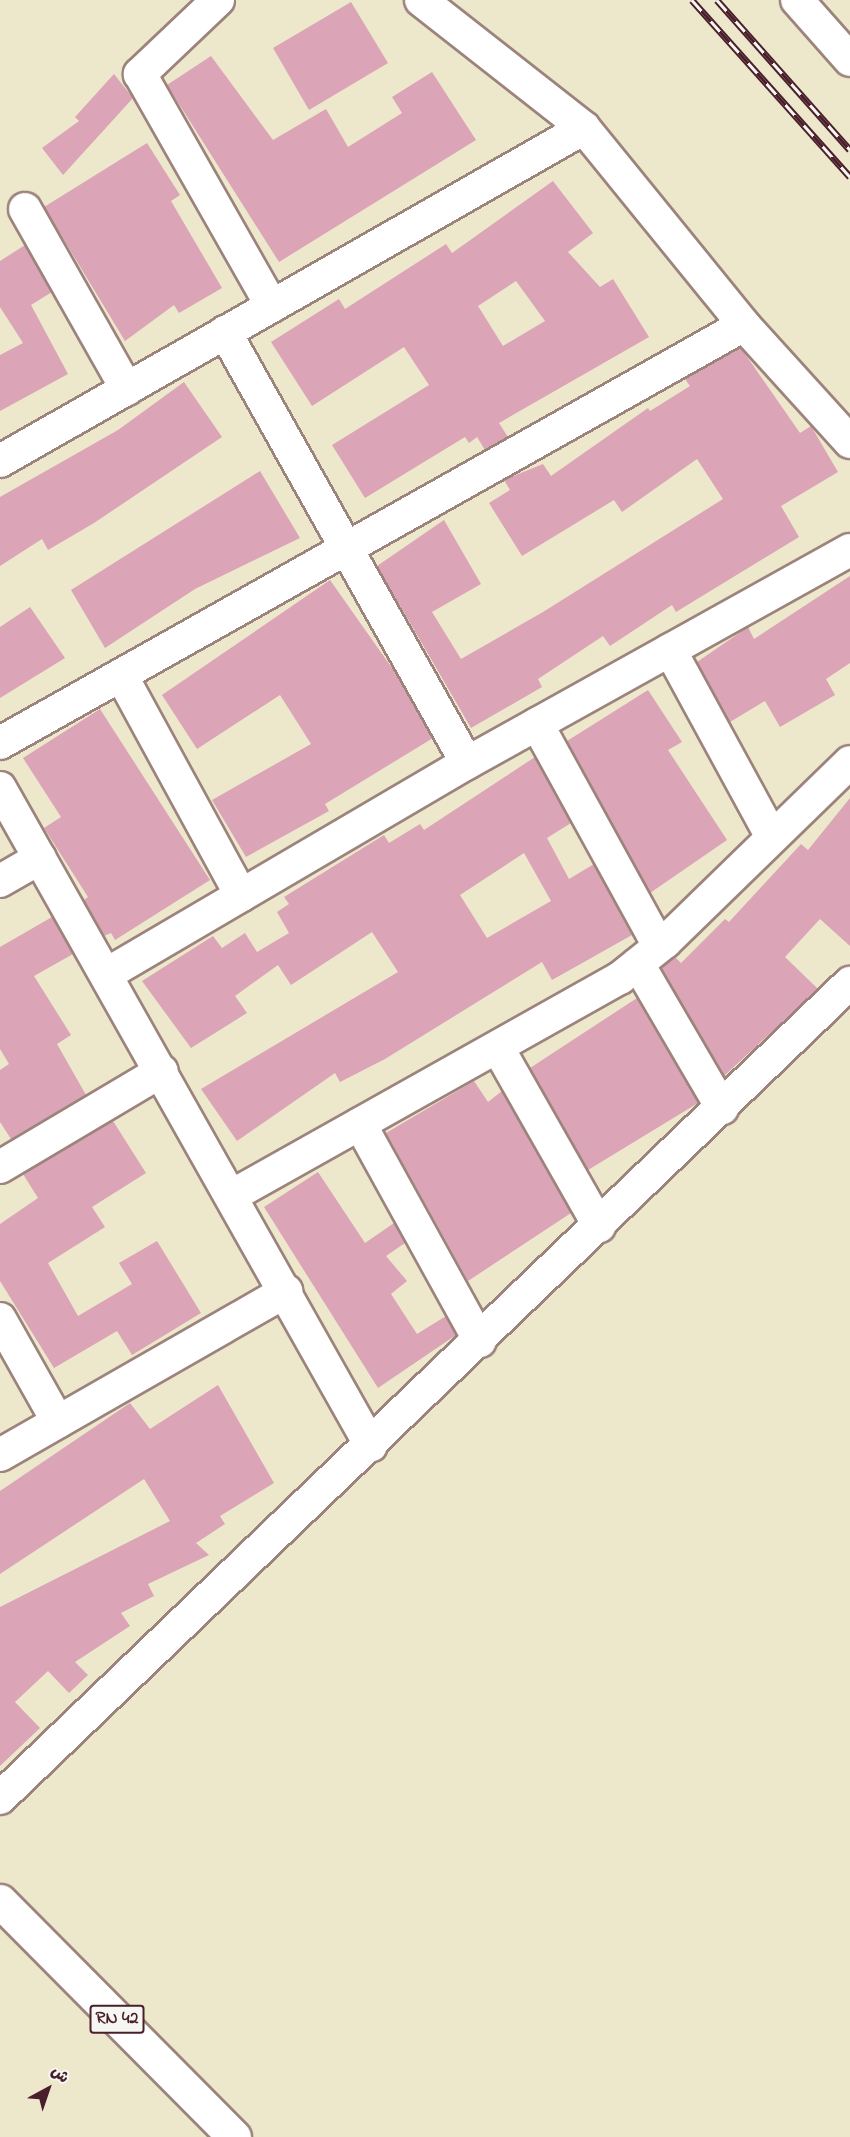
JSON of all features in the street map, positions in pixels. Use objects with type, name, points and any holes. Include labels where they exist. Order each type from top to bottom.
[{"type":"main road","name":"RN 42","points":[[0,1901],[11,1926],[234,2137]]},
{"type":"street","points":[[218,0],[140,74],[272,306]]},
{"type":"street","points":[[421,0],[584,128],[744,326],[850,442]]},
{"type":"street","points":[[797,0],[850,60]]},
{"type":"street","points":[[0,461],[584,128]]},
{"type":"street","points":[[25,209],[127,389]]},
{"type":"street","points":[[0,743],[744,326]]},
{"type":"street","points":[[225,332],[467,763]]},
{"type":"street","points":[[107,974],[467,763],[850,550]]},
{"type":"street","points":[[670,650],[771,835]]},
{"type":"street","points":[[121,675],[241,895]]},
{"type":"street","points":[[537,724],[722,1108]]},
{"type":"street","points":[[233,1195],[498,1048],[649,955],[771,835],[850,762]]},
{"type":"street","points":[[0,788],[233,1195],[371,1446]]},
{"type":"street","points":[[0,881],[40,858]]},
{"type":"street","points":[[0,1798],[371,1446],[850,983]]},
{"type":"street","points":[[498,1048],[599,1226]]},
{"type":"street","points":[[0,1167],[162,1071]]},
{"type":"street","points":[[360,1124],[480,1341]]},
{"type":"street","points":[[0,1455],[286,1291]]},
{"type":"street","points":[[0,1319],[58,1422]]},
{"type":"building","points":[[351,2],[388,63],[309,110],[273,48]]},
{"type":"building","points":[[211,56],[273,140],[326,109],[348,147],[402,113],[392,97],[432,72],[476,140],[279,262],[167,85]]},
{"type":"building","points":[[114,74],[133,98],[63,175],[42,148],[79,121],[75,117]]},
{"type":"building","points":[[147,143],[180,195],[171,201],[222,288],[179,313],[174,305],[125,341],[44,207]]},
{"type":"building","points":[[553,181],[593,233],[568,252],[600,287],[613,279],[649,337],[499,423],[508,437],[485,450],[477,437],[469,443],[465,437],[365,498],[332,445],[429,385],[404,347],[312,406],[271,342],[339,299],[345,309],[446,244],[452,253]],"holes":[[[516,281],[545,321],[503,346],[478,306]]]},
{"type":"building","points":[[25,245],[52,292],[31,305],[68,374],[0,411],[0,355],[23,343],[0,307],[0,261]]},
{"type":"building","points":[[741,348],[800,433],[811,426],[838,472],[781,506],[799,537],[676,612],[672,605],[610,646],[603,636],[538,679],[542,687],[471,728],[377,566],[444,520],[481,584],[432,612],[461,659],[543,612],[723,499],[697,459],[622,512],[614,500],[522,556],[489,503],[510,490],[504,480],[543,464],[551,476],[648,408],[650,411],[690,386],[685,379]]},
{"type":"building","points":[[184,382],[222,437],[94,523],[48,550],[42,539],[0,566],[0,497],[118,430]]},
{"type":"building","points":[[260,471],[300,538],[195,589],[105,648],[71,590]]},
{"type":"building","points":[[850,576],[850,663],[826,679],[835,695],[780,727],[765,701],[730,722],[697,662],[748,627],[754,639]]},
{"type":"building","points":[[330,580],[399,678],[433,738],[325,804],[329,811],[246,857],[212,800],[311,744],[280,695],[197,749],[162,695]]},
{"type":"building","points":[[30,607],[65,658],[0,698],[0,627]]},
{"type":"building","points":[[648,690],[682,742],[668,750],[727,840],[650,893],[567,741]]},
{"type":"building","points":[[100,709],[210,880],[115,940],[111,933],[104,936],[84,900],[88,897],[44,828],[61,817],[23,758]]},
{"type":"building","points":[[535,757],[571,823],[547,838],[569,879],[594,864],[632,935],[552,980],[542,962],[385,1059],[340,1082],[335,1073],[237,1141],[201,1089],[398,972],[372,932],[291,985],[278,965],[235,996],[247,1013],[191,1048],[142,981],[213,936],[222,948],[245,933],[257,952],[289,933],[277,912],[289,904],[284,897],[384,835],[389,843],[420,824],[424,830]],"holes":[[[524,853],[551,901],[487,938],[460,895]]]},
{"type":"building","points":[[850,798],[850,946],[820,919],[785,957],[818,989],[724,1076],[661,968],[675,957],[681,963],[725,919],[729,922],[801,844],[808,850]]},
{"type":"building","points":[[52,917],[73,954],[34,976],[71,1035],[57,1044],[86,1095],[11,1139],[0,1122],[0,1070],[9,1064],[0,1049],[0,947]]},
{"type":"building","points":[[637,998],[698,1103],[588,1170],[530,1068]]},
{"type":"building","points":[[474,1081],[488,1102],[502,1091],[571,1213],[468,1281],[386,1133]]},
{"type":"building","points":[[113,1121],[146,1173],[92,1207],[105,1227],[48,1263],[78,1316],[132,1284],[119,1263],[157,1241],[201,1313],[132,1355],[117,1331],[54,1368],[0,1281],[0,1224],[38,1198],[23,1174]]},
{"type":"building","points":[[318,1172],[365,1243],[394,1223],[405,1243],[386,1256],[407,1281],[391,1294],[417,1334],[446,1316],[456,1335],[378,1388],[264,1207]]},
{"type":"building","points":[[218,1385],[274,1483],[220,1516],[225,1524],[196,1543],[209,1555],[148,1584],[154,1596],[121,1613],[130,1626],[75,1662],[88,1675],[69,1693],[48,1671],[15,1702],[40,1728],[0,1766],[0,1607],[170,1521],[144,1479],[0,1574],[0,1491],[130,1403],[150,1429]]},
{"type":"railway","points":[[692,0],[850,177]]},
{"type":"railway","points":[[717,0],[850,150]]}]
